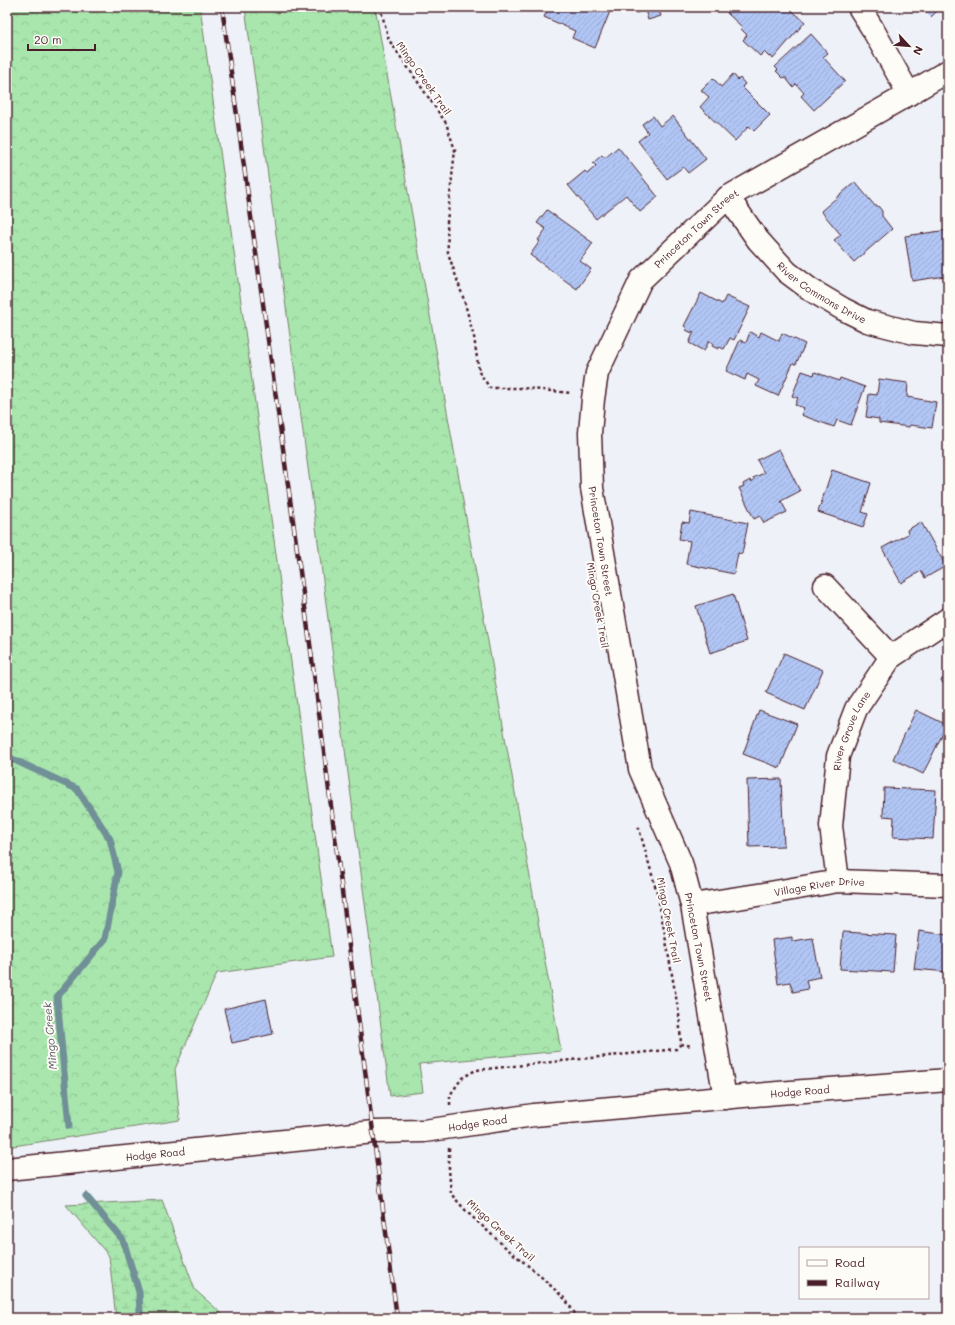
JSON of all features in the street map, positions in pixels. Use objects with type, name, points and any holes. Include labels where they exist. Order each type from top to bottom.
[{"type":"street","points":[[859,7],[909,94]]},
{"type":"street","name":"Princeton Town Street","points":[[725,1098],[692,905],[681,864],[640,769],[592,488],[590,433],[597,373],[640,280],[728,197],[948,71]]},
{"type":"street","name":"River Commons Drive","points":[[728,197],[758,240],[788,272],[811,290],[843,310],[867,321],[914,333],[948,336]]},
{"type":"street","points":[[826,586],[891,657]]},
{"type":"street","name":"River Grove Lane","points":[[838,881],[830,826],[838,756],[856,709],[891,657],[948,619]]},
{"type":"street","name":"Village River Drive","points":[[692,905],[838,881],[948,885]]},
{"type":"street","name":"Hodge Road","points":[[7,1169],[366,1133],[424,1131],[534,1115],[778,1093],[948,1080]]},
{"type":"path","name":"Mingo Creek Trail","points":[[380,7],[389,40],[446,123],[455,150],[447,222],[448,253],[464,300],[474,337],[478,372],[490,388],[523,388],[575,393]]},
{"type":"path","name":"Mingo Creek Trail","points":[[637,821],[658,896],[679,1014],[681,1044]]},
{"type":"path","points":[[450,1107],[450,1095],[462,1078],[476,1070],[676,1049],[681,1044],[692,1046]]},
{"type":"path","name":"Mingo Creek Trail","points":[[449,1146],[451,1194],[467,1212],[504,1246],[566,1299],[578,1318]]},
{"type":"green space","points":[[7,7],[200,7],[332,957],[217,973],[175,1069],[180,1120],[7,1147]]},
{"type":"green space","points":[[245,7],[375,7],[561,1051],[419,1064],[423,1092],[390,1096],[317,534]]},
{"type":"green space","points":[[162,1200],[195,1290],[227,1318],[116,1318],[109,1256],[66,1205]]},
{"type":"building","points":[[549,7],[606,7],[611,9],[595,48],[572,38],[575,31],[544,17]]},
{"type":"building","points":[[634,7],[658,7],[661,16],[648,20],[645,10],[636,13]]},
{"type":"building","points":[[733,7],[788,7],[805,22],[773,59],[764,52],[760,56],[743,40],[747,35],[741,29],[742,27],[727,13]]},
{"type":"building","points":[[921,7],[941,7],[931,17]]},
{"type":"building","points":[[811,34],[828,53],[823,57],[845,81],[814,110],[801,96],[804,93],[796,84],[793,87],[785,77],[783,78],[776,71],[778,70],[775,67]]},
{"type":"building","points":[[733,74],[738,80],[740,78],[745,84],[742,87],[770,115],[754,131],[749,126],[735,141],[700,107],[709,97],[701,90],[713,78],[721,87]]},
{"type":"building","points":[[653,116],[660,126],[673,116],[706,159],[688,173],[683,167],[667,179],[638,141],[648,133],[642,124]]},
{"type":"building","points":[[618,147],[658,197],[640,212],[626,195],[596,219],[568,185],[585,171],[587,174],[596,166],[593,163],[602,155],[605,158]]},
{"type":"building","points":[[855,182],[875,206],[878,206],[882,211],[882,216],[892,229],[854,262],[834,240],[841,235],[821,211]]},
{"type":"building","points":[[547,210],[593,243],[580,261],[591,269],[577,289],[530,255],[546,229],[537,223]]},
{"type":"building","points":[[948,230],[948,292],[945,276],[912,281],[905,236]]},
{"type":"building","points":[[701,293],[722,304],[726,296],[750,307],[734,340],[730,338],[724,349],[719,347],[718,349],[712,346],[713,343],[709,341],[704,351],[689,343],[694,332],[692,331],[692,333],[686,330],[687,328],[684,326]]},
{"type":"building","points":[[750,332],[759,337],[761,332],[779,341],[782,333],[805,344],[796,364],[793,363],[778,396],[756,386],[759,380],[747,374],[745,380],[726,371],[740,340],[746,343]]},
{"type":"building","points":[[802,371],[814,375],[815,372],[839,381],[840,378],[865,387],[851,425],[837,420],[834,427],[801,415],[804,408],[795,405],[798,398],[792,396]]},
{"type":"building","points":[[879,379],[908,383],[907,397],[936,402],[932,428],[879,423],[879,419],[866,417],[869,394],[877,395]]},
{"type":"building","points":[[779,449],[800,491],[781,501],[787,512],[764,523],[760,516],[754,519],[739,488],[744,486],[743,484],[750,480],[751,482],[754,480],[753,478],[764,473],[757,460]]},
{"type":"building","points":[[832,470],[871,483],[862,512],[868,514],[863,527],[818,512]]},
{"type":"building","points":[[691,512],[748,523],[742,554],[738,553],[734,574],[686,564],[690,541],[679,539],[682,522],[689,523]]},
{"type":"building","points":[[921,522],[946,566],[925,578],[921,571],[901,583],[882,548],[908,534],[907,530]]},
{"type":"building","points":[[733,594],[747,641],[710,653],[696,606]]},
{"type":"building","points":[[784,653],[823,670],[805,710],[766,693]]},
{"type":"building","points":[[948,675],[948,691],[941,680]]},
{"type":"building","points":[[759,710],[797,724],[780,768],[743,754]]},
{"type":"building","points":[[916,710],[947,725],[923,774],[893,759]]},
{"type":"building","points":[[781,779],[784,846],[749,847],[747,780]]},
{"type":"building","points":[[884,788],[936,790],[933,839],[893,837],[894,817],[883,816]]},
{"type":"building","points":[[919,931],[948,935],[948,972],[914,969]]},
{"type":"building","points":[[843,932],[896,935],[893,972],[840,969]]},
{"type":"building","points":[[792,937],[792,941],[813,938],[820,977],[806,980],[808,989],[793,992],[790,982],[778,984],[772,940]]},
{"type":"building","points":[[266,999],[273,1034],[232,1043],[224,1009]]},
{"type":"waterway","name":"Mingo Creek","points":[[7,755],[10,758],[77,789],[110,839],[118,872],[105,939],[57,997],[69,1126]]},
{"type":"waterway","name":"Mingo Creek","points":[[86,1196],[123,1240],[139,1292],[140,1312],[138,1318]]},
{"type":"railway","points":[[222,7],[311,651],[397,1318]]}]
